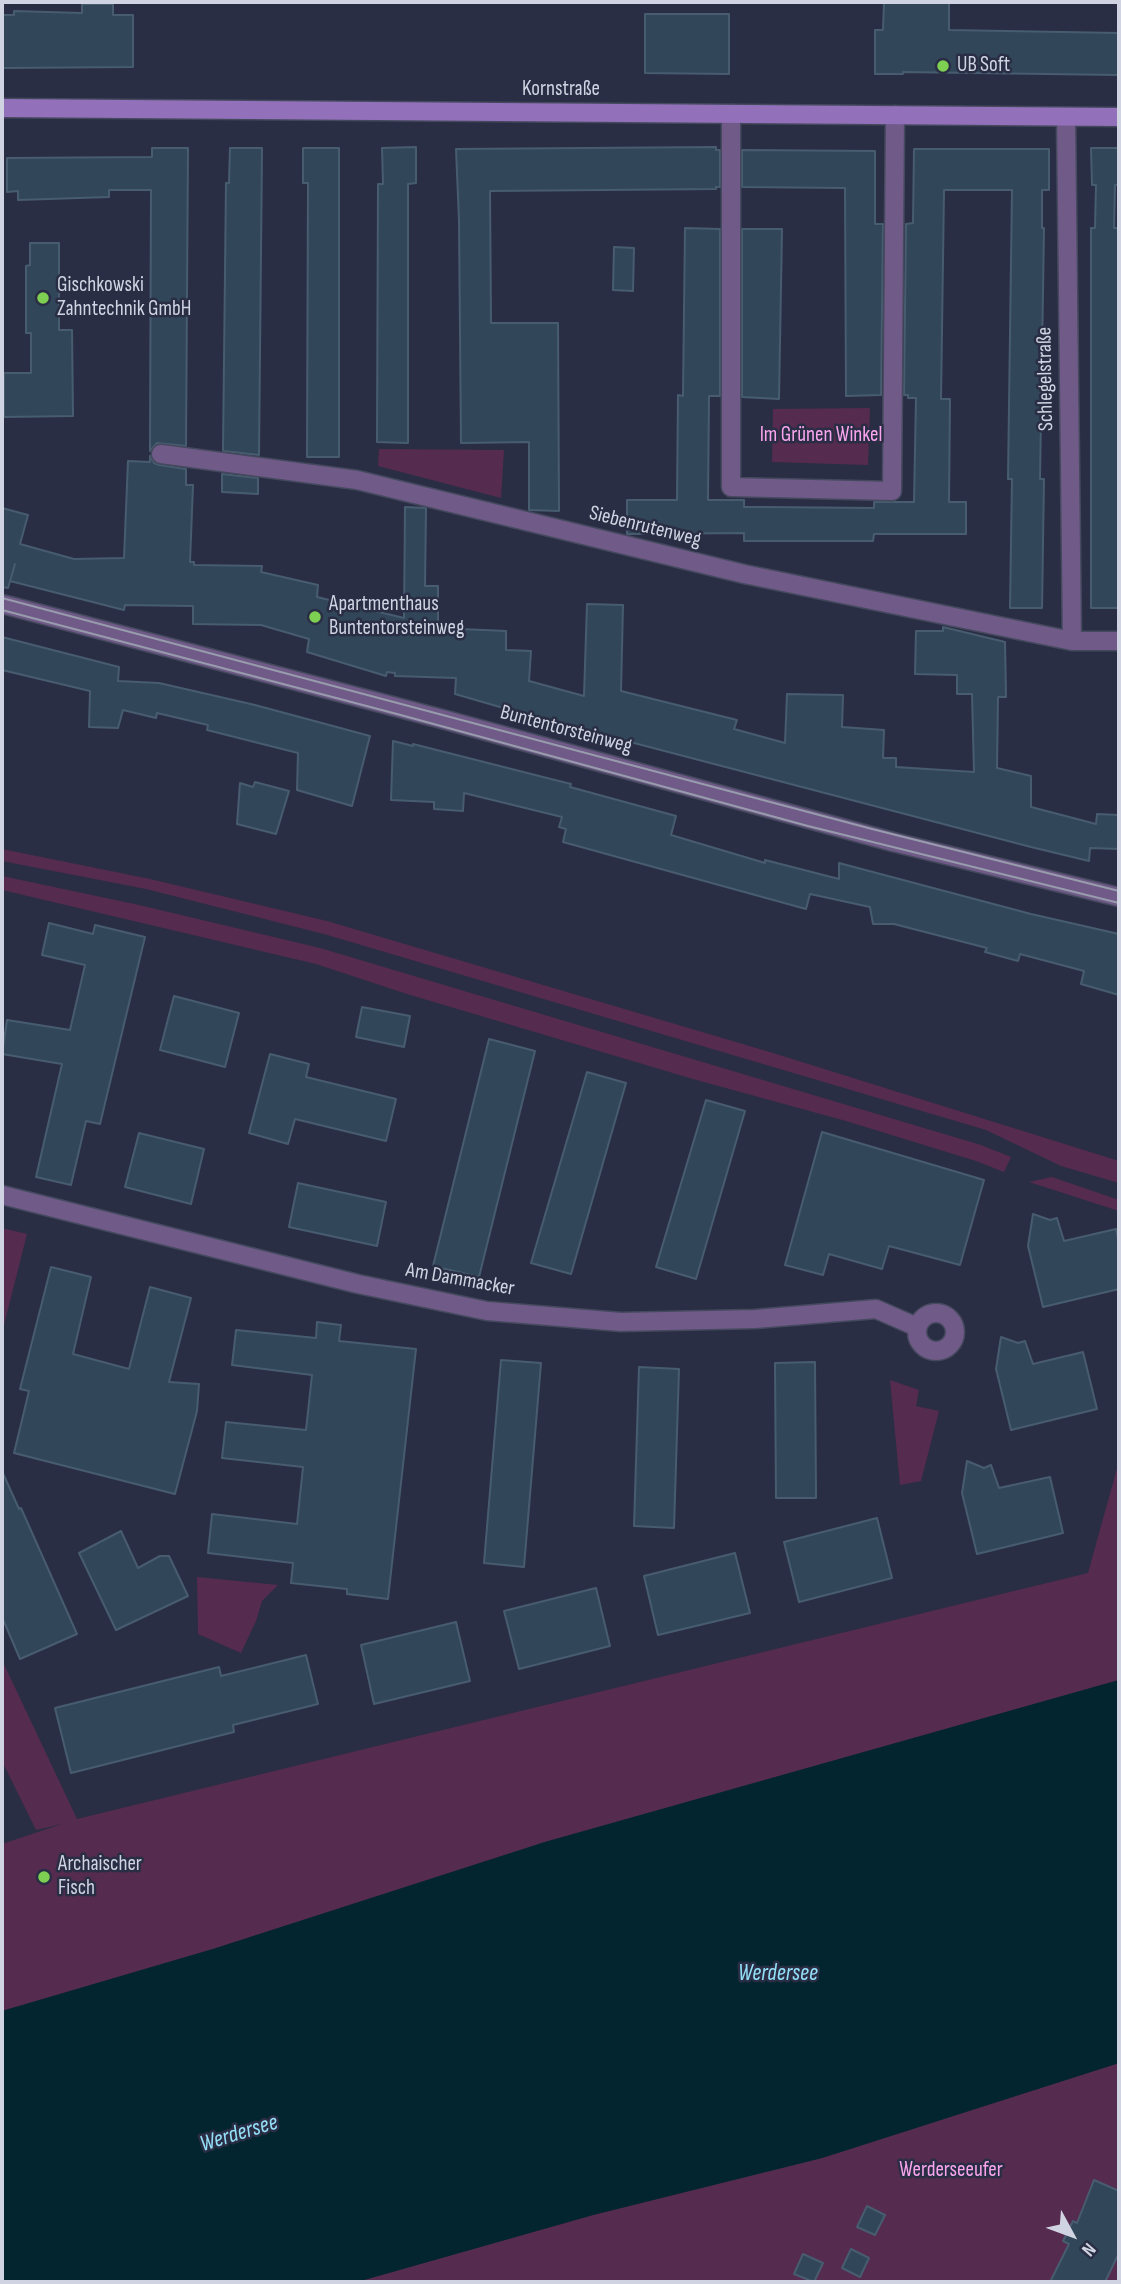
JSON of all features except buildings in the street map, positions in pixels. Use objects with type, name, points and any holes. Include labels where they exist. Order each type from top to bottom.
[{"type":"street","name":"Kornstraße","points":[[2,108],[1119,117]]},
{"type":"street","points":[[731,114],[732,487],[892,491],[895,115]]},
{"type":"street","name":"Schlegelstraße","points":[[1066,117],[1072,641]]},
{"type":"street","name":"Siebenrutenweg","points":[[161,454],[357,480],[744,574],[1072,641],[1119,641]]},
{"type":"street","name":"Buntentorsteinweg","points":[[2,604],[442,719],[893,842],[1119,897]]},
{"type":"street","name":"Am Dammacker","points":[[2,1195],[345,1280],[487,1311],[621,1322],[754,1319],[876,1309],[918,1327]]},
{"type":"green space","name":"Im Grünen Winkel","points":[[870,408],[868,465],[772,462],[773,409]]},
{"type":"green space","points":[[379,449],[504,450],[501,498],[378,466]]},
{"type":"green space","points":[[2,849],[150,879],[327,921],[773,1053],[1119,1161],[1119,1183],[1061,1166],[986,1130],[324,934],[146,889],[2,861]]},
{"type":"green space","points":[[2,876],[320,948],[981,1145],[1011,1157],[1004,1172],[846,1121],[693,1079],[407,994],[316,964],[2,890]]},
{"type":"green space","points":[[1052,1177],[1119,1200],[1119,1211],[1029,1182]]},
{"type":"green space","points":[[2,1228],[27,1234],[2,1333]]},
{"type":"green space","points":[[890,1380],[919,1390],[916,1406],[939,1411],[921,1481],[900,1485]]},
{"type":"green space","points":[[1119,1461],[1119,1680],[545,1842],[213,1949],[2,2011],[2,1844],[62,1824],[36,1830],[2,1761],[2,1660],[77,1819],[1088,1573]]},
{"type":"green space","points":[[197,1577],[278,1585],[262,1601],[241,1653],[198,1634]]},
{"type":"green space","name":"Werderseeufer","points":[[1119,2063],[1119,2282],[357,2282],[593,2215],[822,2158]]},
{"type":"water","name":"Werdersee","points":[[1119,1680],[1119,2063],[822,2158],[593,2215],[357,2282],[2,2282],[2,2011],[213,1949],[545,1842]]},
{"type":"tram line","points":[[2,598],[872,829],[1119,891]]},
{"type":"tram line","points":[[2,610],[808,826],[1119,903]]},
{"type":"place","name":"UB Soft","points":[[943,66]]},
{"type":"place","name":"Gischkowski Zahntechnik GmbH","points":[[43,298]]},
{"type":"place","name":"Apartmenthaus Buntentorsteinweg","points":[[315,617]]},
{"type":"place","name":"Archaischer Fisch","points":[[44,1877]]}]
